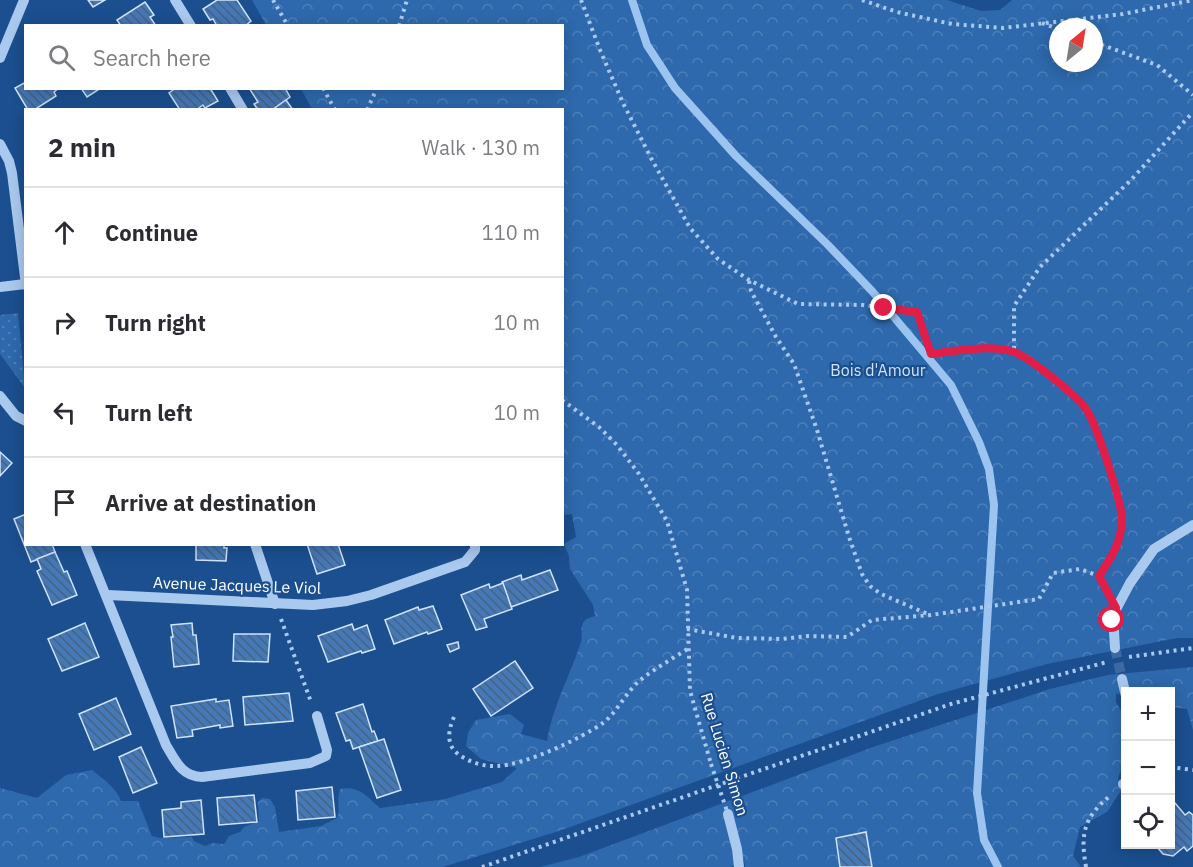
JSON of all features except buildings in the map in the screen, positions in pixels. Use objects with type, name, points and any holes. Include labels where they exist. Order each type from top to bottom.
[{"type":"street","points":[[0,58],[24,0]]},
{"type":"street","points":[[175,0],[190,24]]},
{"type":"street","points":[[231,90],[242,108]]},
{"type":"street","points":[[0,144],[20,189],[24,265]]},
{"type":"street","points":[[0,287],[24,284]]},
{"type":"street","points":[[0,396],[16,416],[24,420]]},
{"type":"street","points":[[1115,648],[1112,620],[1116,608],[1154,549],[1193,525]]},
{"type":"street","points":[[86,546],[108,595],[166,745],[182,770],[188,775],[202,777],[310,763],[323,759],[327,750],[317,716]]},
{"type":"street","points":[[256,546],[275,604]]},
{"type":"street","name":"Avenue Jacques Le Viol","points":[[108,595],[313,605],[347,601],[371,595],[465,562],[475,550],[475,546]]},
{"type":"street","points":[[1122,680],[1123,687]]},
{"type":"street","name":"Rue Lucien Simon","points":[[728,814],[740,867]]},
{"type":"path","points":[[273,0],[287,24]]},
{"type":"path","points":[[400,24],[407,0]]},
{"type":"path","points":[[581,0],[623,103],[690,228],[718,259],[749,280],[798,304],[863,305],[917,312],[931,354],[976,348],[1014,352],[1048,374],[1086,408],[1106,459],[1122,520],[1118,548],[1099,576]]},
{"type":"path","points":[[862,0],[897,12],[952,24],[1003,28],[1123,14],[1193,0]]},
{"type":"path","points":[[1041,23],[1049,26]]},
{"type":"path","points":[[1103,45],[1157,65],[1193,95]]},
{"type":"path","points":[[324,90],[334,108]]},
{"type":"path","points":[[368,108],[376,90]]},
{"type":"path","points":[[1014,352],[1014,306],[1040,267],[1131,180],[1193,112]]},
{"type":"path","points":[[749,280],[751,291],[776,337],[794,364],[862,574],[870,586],[881,594],[931,615]]},
{"type":"path","name":"Rue Lucien Simon","points":[[564,402],[599,428],[616,445],[639,474],[667,521],[687,590],[690,691],[728,814]]},
{"type":"path","points":[[687,629],[737,638],[847,637],[872,620],[931,615],[1039,599],[1053,573],[1080,569],[1099,576],[1116,608]]},
{"type":"path","points":[[275,604],[317,716]]},
{"type":"path","points":[[454,717],[449,727],[449,738],[457,753],[483,765],[510,765],[555,748],[602,723],[638,682],[689,648]]},
{"type":"path","points":[[1123,659],[1146,653],[1193,648]]},
{"type":"path","points":[[482,867],[962,701],[1111,661]]},
{"type":"path","points":[[1175,768],[1193,770]]},
{"type":"path","points":[[1086,867],[1083,829],[1090,816],[1121,786]]},
{"type":"green space","name":"Bois d'Amour","points":[[252,0],[947,0],[981,11],[1000,10],[1012,0],[1193,0],[1193,638],[1177,638],[1047,664],[938,694],[559,831],[443,867],[0,867],[0,788],[37,798],[66,775],[92,770],[113,787],[121,801],[138,801],[152,836],[192,837],[194,841],[205,846],[212,843],[224,844],[229,836],[259,821],[258,802],[262,798],[270,799],[275,807],[279,832],[321,826],[337,818],[340,789],[357,790],[380,808],[445,799],[502,782],[517,768],[481,759],[466,746],[468,733],[476,720],[510,714],[524,725],[521,734],[547,741],[557,703],[581,642],[582,625],[584,621],[595,616],[593,605],[570,569],[569,556],[564,544],[576,537],[572,514],[564,515],[564,108],[311,108],[302,90],[564,90],[564,24],[265,24]]},
{"type":"green space","points":[[18,313],[24,387],[0,354],[0,315]]},
{"type":"green space","points":[[1193,667],[1193,730],[1187,709],[1175,708],[1175,687],[1121,687],[1121,693],[1116,694],[1116,702],[1121,710],[1121,770],[1118,778],[1121,791],[1107,812],[1080,827],[1073,856],[1081,867],[745,867],[744,859],[731,867],[540,867],[579,857],[873,747],[1050,689],[1108,675]]},
{"type":"waterway","points":[[632,0],[647,45],[675,88],[736,156],[872,291],[951,385],[979,442],[989,469],[994,505],[977,793],[984,840],[998,867]]},
{"type":"tunnel","points":[[1115,648],[1122,679]]},
{"type":"route","points":[[884,308],[917,312],[931,354],[976,348],[1014,352],[1048,374],[1086,408],[1115,487],[1122,520],[1118,548],[1099,576],[1116,608],[1112,620]]}]
